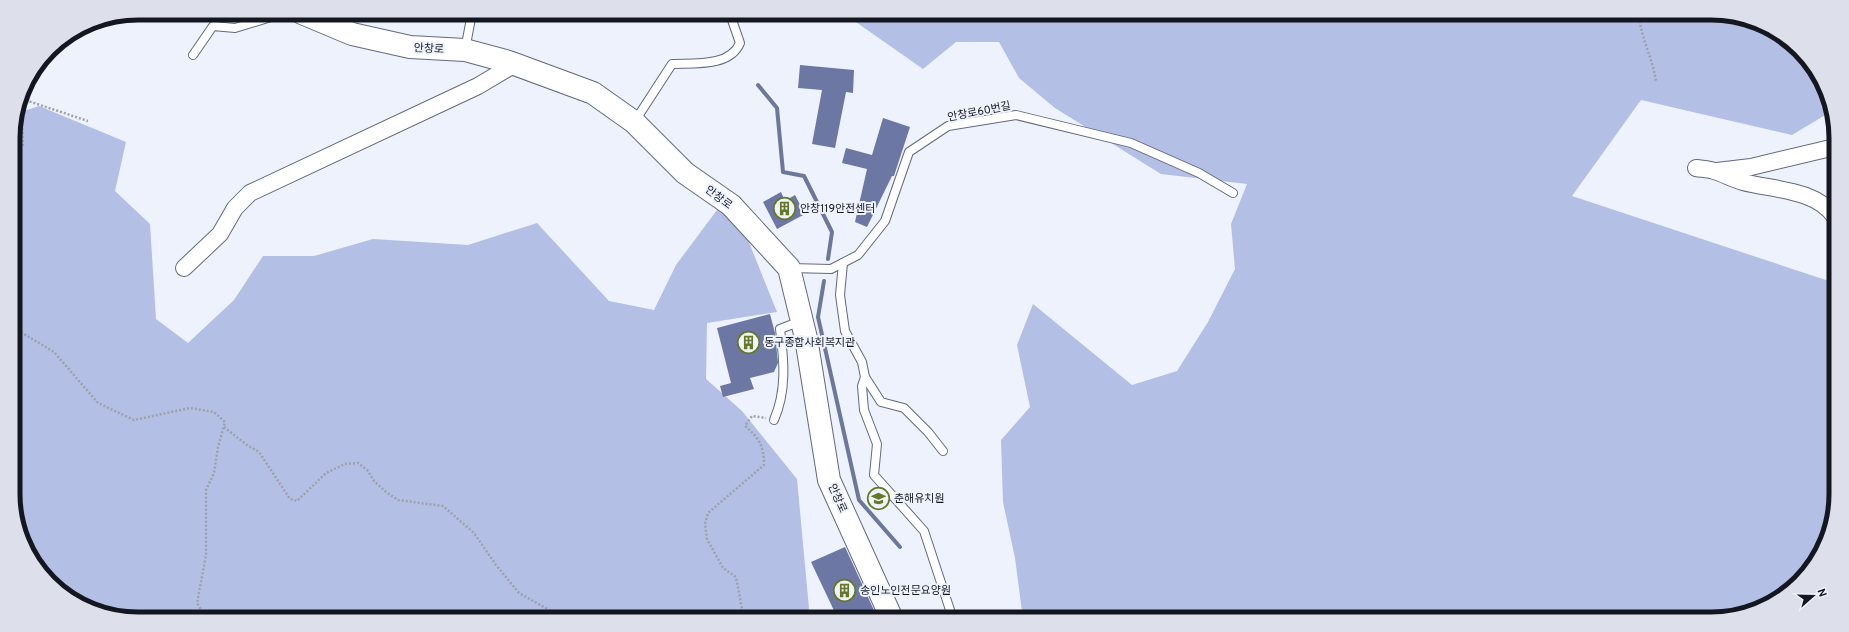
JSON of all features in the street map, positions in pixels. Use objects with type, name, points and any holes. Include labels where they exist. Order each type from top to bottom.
[{"type":"street","name":"안창로","points":[[319,20],[352,34],[410,47],[465,50],[515,64],[593,93],[634,122],[684,173],[731,205],[789,268],[806,338],[829,480],[889,612]]},
{"type":"street","points":[[184,268],[220,234],[235,208],[250,193],[478,86],[515,64]]},
{"type":"street","points":[[1696,168],[1715,171],[1751,168],[1829,148]]},
{"type":"street","points":[[1715,171],[1727,178],[1804,196],[1825,205],[1829,210]]},
{"type":"lane","points":[[193,55],[213,26],[235,28],[261,20]]},
{"type":"lane","points":[[465,50],[471,20]]},
{"type":"lane","points":[[634,122],[672,64],[709,63],[727,57],[737,50],[740,43],[732,20]]},
{"type":"lane","name":"안창로60번길","points":[[789,268],[831,269],[858,255],[885,221],[909,152],[948,126],[1016,115],[1130,143],[1199,173],[1233,193]]},
{"type":"lane","points":[[843,263],[840,295],[845,331],[862,362],[865,377],[881,402],[904,408],[928,432],[943,452]]},
{"type":"lane","points":[[774,420],[780,406],[785,365],[780,329],[802,320]]},
{"type":"lane","points":[[865,377],[862,386],[864,410],[877,444],[874,475],[924,532],[951,612]]},
{"type":"path","points":[[1640,20],[1642,34],[1656,82]]},
{"type":"path","points":[[26,100],[88,121]]},
{"type":"path","points":[[22,114],[23,148]]},
{"type":"path","points":[[20,332],[54,352],[98,403],[134,420],[190,408],[214,412],[225,422],[218,447],[214,473],[206,490],[206,555],[198,603],[203,612]]},
{"type":"path","points":[[740,612],[742,609],[736,577],[723,568],[707,539],[704,524],[708,513],[764,465],[764,456],[758,437],[745,426],[752,416],[760,416],[774,420]]},
{"type":"path","points":[[224,427],[247,445],[260,452],[290,499],[297,501],[326,473],[351,463],[358,463],[368,471],[374,481],[398,500],[443,506],[474,533],[496,565],[519,593],[553,612]]},
{"type":"shaded area","points":[[853,20],[1711,20],[1741,24],[1770,36],[1789,49],[1800,60],[1817,86],[1827,114],[1792,135],[1641,100],[1572,196],[1829,281],[1829,494],[1825,524],[1817,546],[1800,572],[1796,576],[1793,576],[1793,579],[1789,583],[1770,596],[1741,608],[1718,612],[1022,612],[1015,558],[1003,502],[1001,440],[1030,407],[1017,345],[1033,304],[1132,385],[1177,371],[1208,322],[1235,269],[1231,224],[1247,184],[1161,174],[1055,108],[1019,78],[999,42],[956,42],[923,69]]},
{"type":"shaded area","points":[[39,106],[126,142],[115,191],[150,224],[156,319],[188,343],[234,300],[263,256],[314,256],[373,239],[468,245],[537,223],[609,301],[654,310],[676,265],[720,206],[744,230],[777,312],[707,323],[706,379],[742,411],[797,479],[809,612],[138,612],[108,608],[93,603],[66,588],[44,566],[36,553],[26,532],[21,509],[20,131],[23,111]]},
{"type":"building","points":[[800,65],[854,70],[853,93],[846,92],[835,148],[812,144],[822,90],[798,88]]},
{"type":"building","points":[[883,118],[910,127],[894,176],[892,176],[867,227],[855,222],[867,169],[842,163],[846,148],[872,155]]},
{"type":"building","name":"안창119안전센터","points":[[781,192],[785,201],[795,195],[805,214],[777,229],[763,202]]},
{"type":"building","name":"동구종합사회복지관","points":[[770,314],[775,333],[778,363],[774,372],[750,378],[754,389],[723,397],[720,386],[731,383],[717,328]]},
{"type":"building","name":"송인노인전문요양원","points":[[845,547],[875,612],[835,612],[811,562]]},
{"type":"waterway","points":[[758,85],[777,108],[783,172],[804,176],[832,232],[828,259]]},
{"type":"waterway","points":[[824,281],[818,317],[859,500],[900,547]]},
{"type":"place","name":"안창119안전센터","points":[[784,208]]},
{"type":"place","name":"동구종합사회복지관","points":[[749,342]]},
{"type":"place","name":"춘해유치원","points":[[878,498]]},
{"type":"place","name":"송인노인전문요양원","points":[[845,590]]}]
